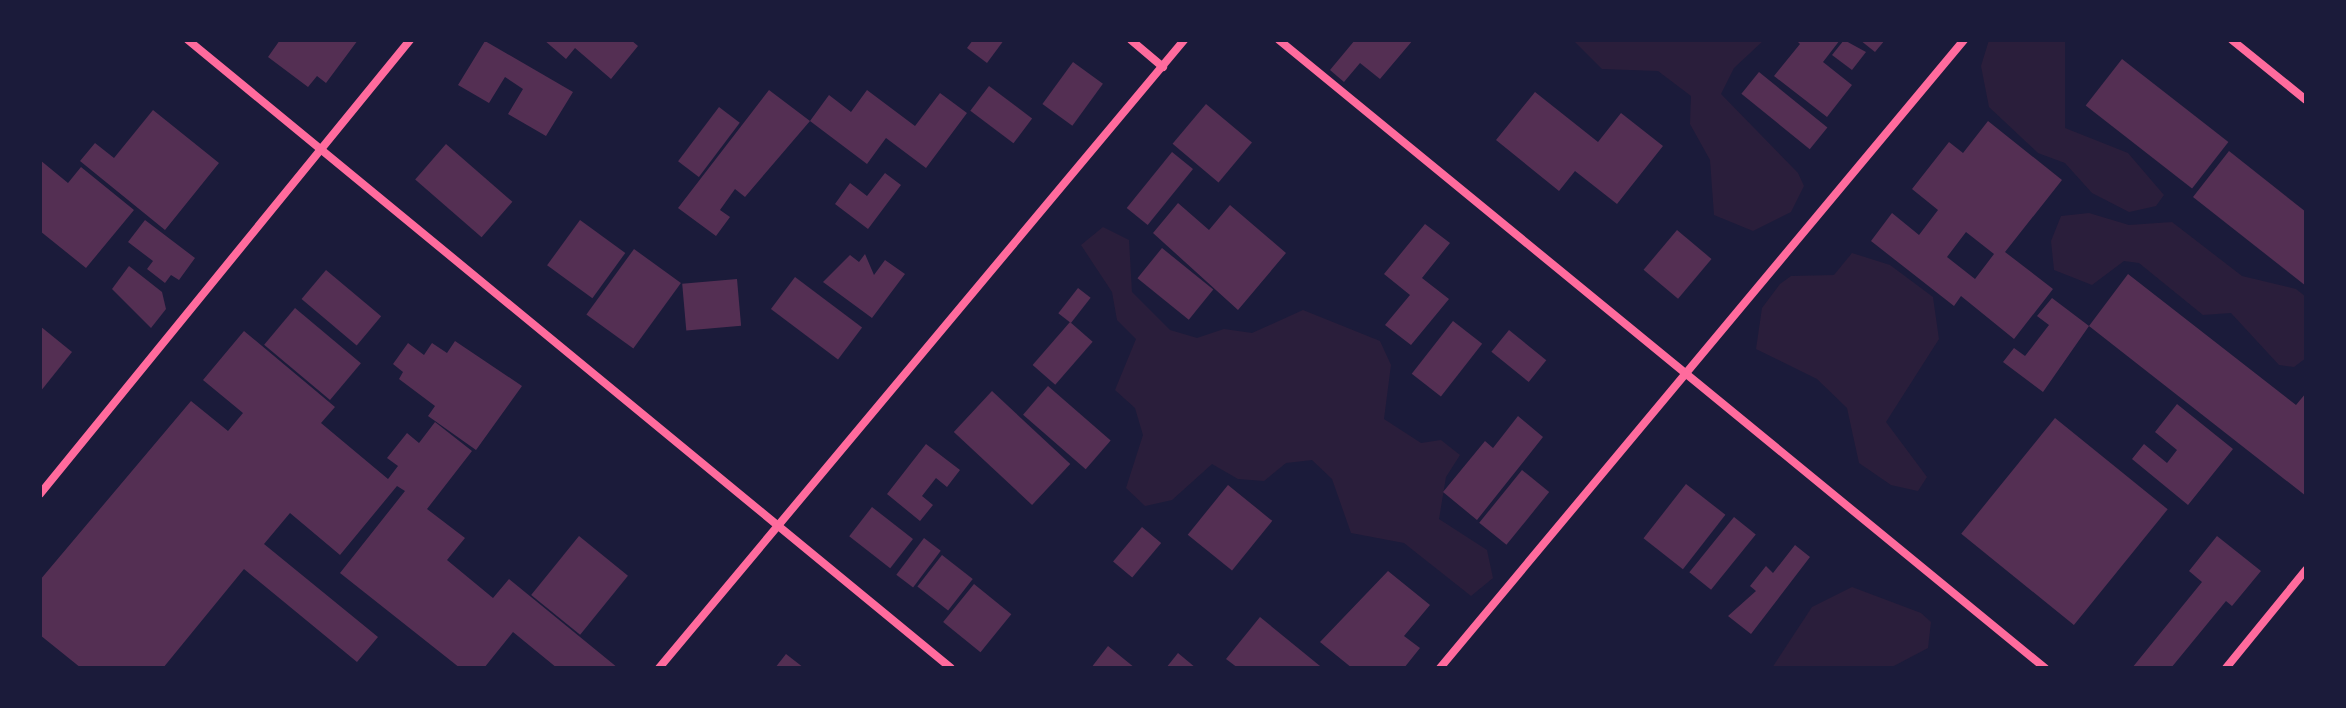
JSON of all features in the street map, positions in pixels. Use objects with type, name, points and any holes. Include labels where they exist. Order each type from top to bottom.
[{"type":"street","points":[[188,40],[951,668]]},
{"type":"street","points":[[40,494],[410,40]]},
{"type":"street","points":[[1131,40],[1163,67]]},
{"type":"street","points":[[659,668],[774,523],[1184,40]]},
{"type":"street","points":[[1279,40],[2045,668]]},
{"type":"street","points":[[1440,668],[1689,375],[1964,40]]},
{"type":"street","points":[[2232,40],[2306,100]]},
{"type":"street","points":[[2226,668],[2306,570]]},
{"type":"shaded area","points":[[1573,40],[1764,40],[1734,68],[1721,94],[1798,173],[1804,186],[1791,212],[1753,231],[1714,215],[1710,160],[1690,124],[1691,96],[1658,71],[1602,69]]},
{"type":"shaded area","points":[[1989,40],[2065,40],[2065,128],[2128,153],[2164,195],[2156,206],[2129,212],[2092,193],[2065,163],[2038,153],[1989,107],[1981,66]]},
{"type":"shaded area","points":[[2089,213],[2129,225],[2172,222],[2242,276],[2296,289],[2306,297],[2306,358],[2294,367],[2279,365],[2231,313],[2203,315],[2139,263],[2124,261],[2092,285],[2054,270],[2051,241],[2061,216]]},
{"type":"shaded area","points":[[1103,227],[1129,240],[1132,292],[1170,330],[1197,338],[1224,329],[1252,333],[1303,310],[1380,341],[1391,365],[1384,419],[1421,443],[1441,440],[1460,455],[1446,477],[1439,519],[1487,550],[1493,578],[1471,596],[1404,543],[1351,533],[1332,479],[1312,460],[1286,463],[1264,481],[1238,479],[1212,464],[1172,500],[1145,506],[1126,488],[1143,435],[1135,408],[1115,390],[1136,339],[1117,320],[1112,292],[1081,245]]},
{"type":"shaded area","points":[[1852,253],[1890,265],[1933,297],[1939,339],[1886,422],[1927,477],[1918,491],[1891,485],[1859,463],[1847,408],[1817,379],[1756,349],[1762,308],[1780,284],[1791,276],[1834,275]]},
{"type":"shaded area","points":[[1852,587],[1921,613],[1931,622],[1928,648],[1890,668],[1772,668],[1812,607]]},
{"type":"building","points":[[280,40],[358,40],[326,83],[317,76],[308,87],[268,57]]},
{"type":"building","points":[[544,40],[631,40],[638,46],[611,79],[575,48],[566,59]]},
{"type":"building","points":[[973,40],[1004,40],[987,63],[967,48]]},
{"type":"building","points":[[1355,40],[1413,40],[1380,79],[1360,63],[1344,82],[1330,70]]},
{"type":"building","points":[[1796,40],[1840,40],[1823,62],[1852,85],[1827,117],[1774,76],[1800,44]]},
{"type":"building","points":[[1844,40],[1866,52],[1852,70],[1832,55]]},
{"type":"building","points":[[1860,40],[1885,40],[1875,52]]},
{"type":"building","points":[[485,41],[573,92],[546,136],[508,114],[523,89],[505,77],[489,103],[458,85]]},
{"type":"building","points":[[2122,59],[2228,142],[2192,189],[2086,105]]},
{"type":"building","points":[[1073,62],[1103,84],[1072,126],[1042,104]]},
{"type":"building","points":[[1759,72],[1827,127],[1810,149],[1741,94]]},
{"type":"building","points":[[989,86],[1032,118],[1013,143],[970,111]]},
{"type":"building","points":[[769,90],[810,121],[745,197],[735,189],[720,210],[730,217],[716,236],[678,208]]},
{"type":"building","points":[[867,90],[915,126],[940,93],[967,113],[926,168],[886,138],[867,164],[810,121],[829,95],[851,112]]},
{"type":"building","points":[[1535,92],[1598,142],[1621,113],[1663,146],[1617,204],[1575,171],[1559,191],[1496,140]]},
{"type":"building","points":[[1206,104],[1252,143],[1219,182],[1173,144]]},
{"type":"building","points":[[719,107],[740,123],[699,177],[678,161]]},
{"type":"building","points":[[153,110],[219,163],[165,230],[80,161],[95,143],[114,158]]},
{"type":"building","points":[[1988,121],[2062,180],[2005,252],[2053,289],[2014,339],[1961,296],[1954,306],[1871,241],[1892,213],[1919,235],[1938,210],[1912,189],[1949,142],[1963,153]],"holes":[[[1966,232],[1994,254],[1975,279],[1947,257]]]},
{"type":"building","points":[[446,144],[512,202],[482,237],[415,179]]},
{"type":"building","points":[[2229,151],[2306,212],[2306,286],[2193,197]]},
{"type":"building","points":[[1172,152],[1193,169],[1148,225],[1127,208]]},
{"type":"building","points":[[40,160],[68,183],[81,167],[134,210],[86,268],[40,231]]},
{"type":"building","points":[[885,173],[901,185],[868,229],[835,204],[850,183],[867,196]]},
{"type":"building","points":[[1178,203],[1209,230],[1230,205],[1286,253],[1238,310],[1153,233]]},
{"type":"building","points":[[145,220],[195,258],[179,280],[171,275],[165,283],[147,269],[153,261],[128,242]]},
{"type":"building","points":[[580,220],[625,253],[592,298],[547,265]]},
{"type":"building","points":[[1425,224],[1450,243],[1422,278],[1449,299],[1411,345],[1385,325],[1410,295],[1384,274]]},
{"type":"building","points":[[1677,230],[1711,259],[1678,299],[1644,270]]},
{"type":"building","points":[[1162,248],[1213,290],[1189,320],[1137,278]]},
{"type":"building","points":[[634,249],[681,283],[633,349],[586,315]]},
{"type":"building","points":[[865,254],[874,275],[885,260],[905,274],[872,318],[823,282],[850,255],[859,262]]},
{"type":"building","points":[[129,266],[162,292],[166,309],[151,328],[112,289]]},
{"type":"building","points":[[326,270],[381,316],[357,345],[302,299]]},
{"type":"building","points":[[2128,274],[2296,405],[2306,393],[2306,496],[2089,326]]},
{"type":"building","points":[[795,277],[862,328],[838,359],[771,309]]},
{"type":"building","points":[[737,279],[741,326],[686,331],[682,284]]},
{"type":"building","points":[[1078,288],[1091,298],[1071,323],[1058,313]]},
{"type":"building","points":[[2052,298],[2089,326],[2043,392],[2003,362],[2014,348],[2025,356],[2049,325],[2037,316]]},
{"type":"building","points":[[295,308],[361,363],[330,400],[264,345]]},
{"type":"building","points":[[1453,321],[1482,344],[1441,397],[1412,374]]},
{"type":"building","points":[[1070,322],[1093,342],[1055,385],[1033,365]]},
{"type":"building","points":[[40,326],[72,352],[40,392]]},
{"type":"building","points":[[1509,330],[1546,360],[1529,382],[1491,352]]},
{"type":"building","points":[[244,331],[335,407],[321,423],[388,479],[398,466],[387,458],[407,433],[419,443],[435,422],[472,451],[427,509],[465,538],[447,560],[493,598],[509,579],[618,668],[557,668],[513,632],[484,668],[460,668],[340,573],[405,491],[397,486],[340,555],[290,513],[264,544],[378,637],[357,662],[244,569],[163,668],[81,668],[40,635],[40,580],[191,401],[228,431],[243,413],[203,380]]},
{"type":"building","points":[[455,341],[522,386],[476,450],[428,416],[435,406],[399,379],[403,372],[393,364],[408,343],[424,355],[432,343],[447,353]]},
{"type":"building","points":[[1048,386],[1111,440],[1086,469],[1023,415]]},
{"type":"building","points":[[992,391],[1070,464],[1032,505],[954,432]]},
{"type":"building","points":[[2177,404],[2233,449],[2188,505],[2132,459],[2144,444],[2167,463],[2177,450],[2155,432]]},
{"type":"building","points":[[1518,416],[1543,437],[1477,520],[1443,492],[1485,441],[1493,448]]},
{"type":"building","points":[[2055,418],[2168,509],[2074,625],[1961,534]]},
{"type":"building","points":[[926,444],[960,470],[947,487],[936,478],[922,496],[933,505],[920,521],[887,494]]},
{"type":"building","points":[[1522,470],[1549,492],[1506,545],[1479,523]]},
{"type":"building","points":[[1686,484],[1725,515],[1683,569],[1644,538]]},
{"type":"building","points":[[1228,485],[1272,521],[1232,571],[1188,535]]},
{"type":"building","points":[[872,507],[913,539],[890,568],[849,536]]},
{"type":"building","points":[[1734,517],[1756,535],[1711,590],[1689,572]]},
{"type":"building","points":[[1142,527],[1161,543],[1132,578],[1113,561]]},
{"type":"building","points":[[579,536],[628,576],[580,635],[531,595]]},
{"type":"building","points":[[2217,536],[2261,571],[2232,606],[2226,601],[2171,668],[2132,668],[2202,582],[2189,571]]},
{"type":"building","points":[[924,538],[941,551],[913,587],[896,575]]},
{"type":"building","points":[[1795,545],[1810,557],[1751,634],[1728,616],[1756,591],[1750,586],[1766,566],[1773,573]]},
{"type":"building","points":[[942,555],[973,579],[948,611],[917,587]]},
{"type":"building","points":[[1388,571],[1430,605],[1404,636],[1420,648],[1404,668],[1352,668],[1320,642]]},
{"type":"building","points":[[974,584],[1011,614],[980,652],[943,622]]},
{"type":"building","points":[[1260,617],[1320,666],[1238,668],[1226,659]]},
{"type":"building","points":[[1108,646],[1135,668],[1091,668]]},
{"type":"building","points":[[1178,653],[1196,668],[1166,668]]},
{"type":"building","points":[[786,654],[804,668],[775,668]]}]
